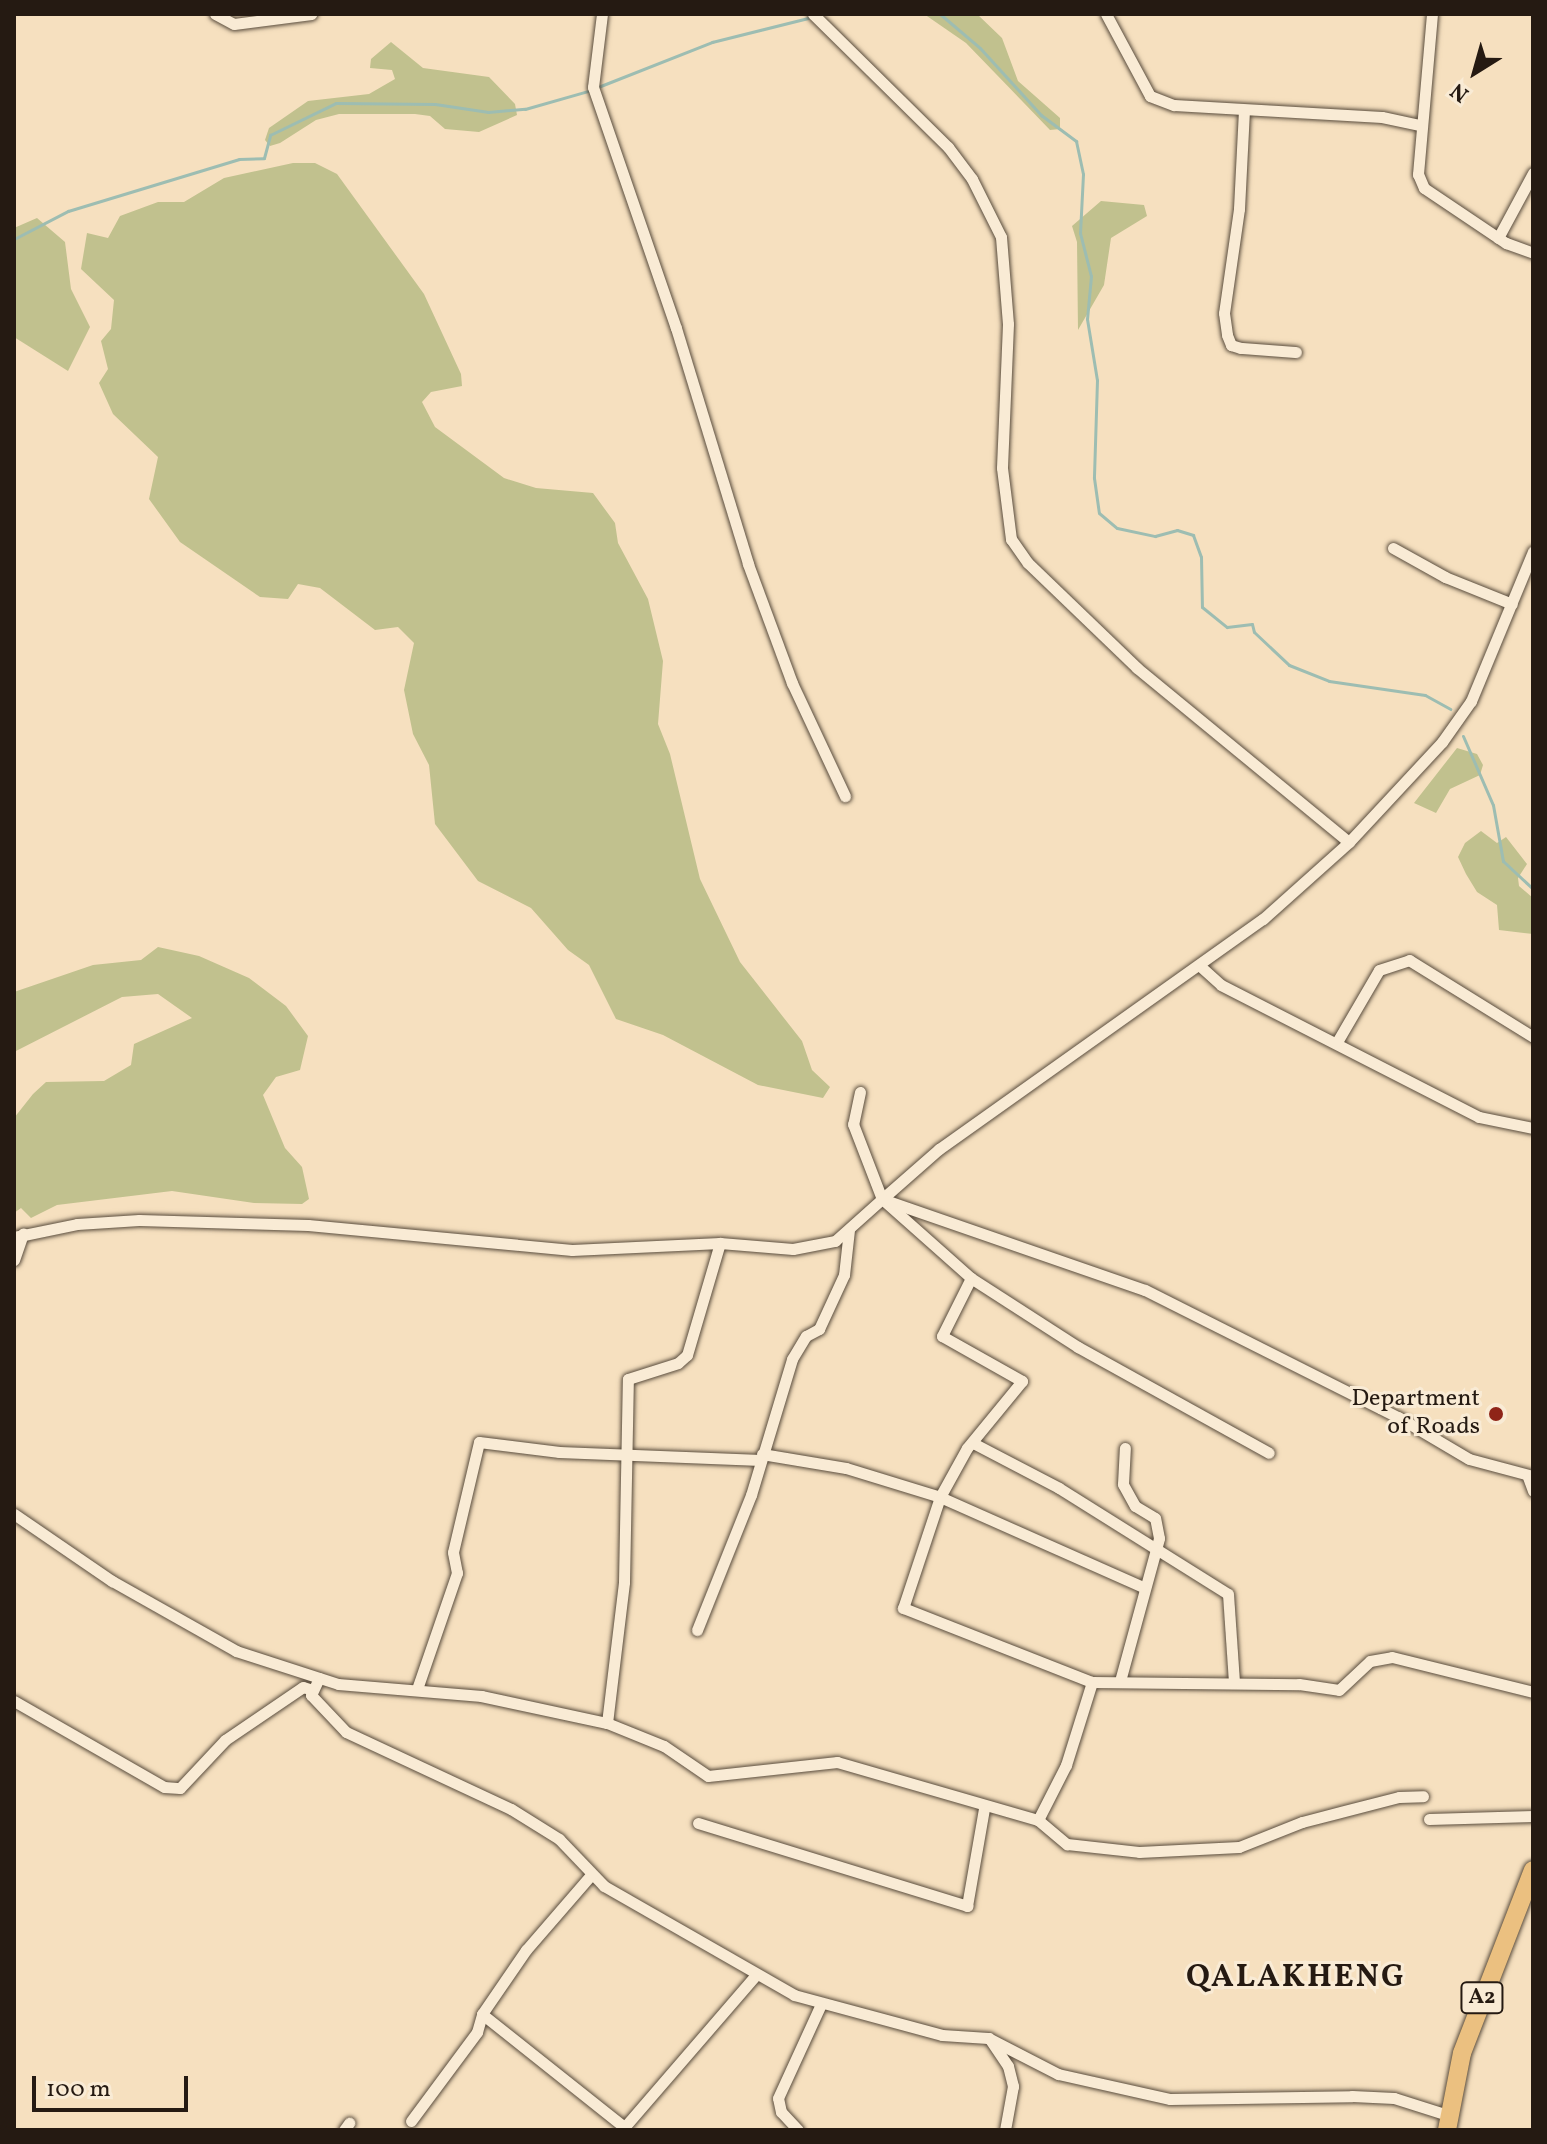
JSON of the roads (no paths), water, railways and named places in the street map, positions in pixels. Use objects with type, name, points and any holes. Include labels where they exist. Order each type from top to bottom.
[{"type":"main road","name":"A2","points":[[1447,2122],[1462,2053],[1533,1870]]},
{"type":"street","points":[[215,14],[234,24],[311,14]]},
{"type":"street","points":[[602,14],[593,87],[676,328],[748,564],[792,683],[845,796]]},
{"type":"street","points":[[813,14],[948,147],[972,179],[1001,237],[1008,324],[1002,468],[1011,539],[1028,563],[1137,668],[1349,842]]},
{"type":"street","points":[[1106,14],[1150,96],[1174,105],[1382,117],[1421,125]]},
{"type":"street","points":[[1432,14],[1418,174],[1424,188],[1498,238],[1533,253]]},
{"type":"street","points":[[1244,110],[1239,209],[1224,313],[1227,335],[1231,345],[1241,348],[1296,352]]},
{"type":"street","points":[[1498,238],[1533,173]]},
{"type":"street","points":[[1393,548],[1445,577],[1512,604]]},
{"type":"street","points":[[14,1260],[18,1236],[77,1224],[171,1220],[308,1225],[572,1250],[720,1243],[793,1249],[835,1241],[939,1149],[1263,919],[1349,842],[1442,742],[1471,701],[1533,551]]},
{"type":"street","points":[[1337,1042],[1379,970],[1409,960],[1533,1037]]},
{"type":"street","points":[[1200,966],[1221,985],[1479,1117],[1533,1128]]},
{"type":"street","points":[[860,1092],[853,1124],[882,1199],[971,1278],[1078,1347],[1269,1453]]},
{"type":"street","points":[[882,1199],[1145,1290],[1384,1409],[1469,1459],[1531,1476],[1533,1491]]},
{"type":"street","points":[[697,1630],[762,1457],[792,1359],[806,1336],[819,1329],[844,1275],[849,1230]]},
{"type":"street","points":[[607,1723],[624,1582],[622,1491],[629,1454],[628,1379],[678,1363],[687,1355],[720,1243]]},
{"type":"street","points":[[971,1278],[942,1336],[1022,1381],[973,1443],[940,1497],[903,1608],[1092,1682],[1234,1683],[1339,1690],[1370,1661],[1392,1657],[1533,1692]]},
{"type":"street","points":[[417,1689],[457,1573],[453,1552],[479,1442],[629,1454],[762,1457],[846,1468],[940,1497],[1143,1587]]},
{"type":"street","points":[[973,1443],[1059,1488],[1228,1594],[1234,1683]]},
{"type":"street","points":[[1120,1681],[1143,1587],[1156,1550],[1155,1518],[1135,1506],[1123,1484],[1125,1448]]},
{"type":"street","points":[[14,1514],[168,1614],[236,1651],[316,1684],[372,1690],[417,1689],[535,1706],[607,1723],[664,1746],[708,1776],[837,1762],[984,1809],[1038,1820],[1067,1844],[1139,1852],[1239,1847],[1302,1822],[1399,1797],[1423,1796]]},
{"type":"street","points":[[1038,1820],[1066,1765],[1092,1682]]},
{"type":"street","points":[[14,1701],[164,1787],[180,1788],[225,1740],[303,1687],[316,1684]]},
{"type":"street","points":[[316,1684],[311,1695],[346,1732],[511,1809],[559,1839],[591,1875],[756,1975],[821,2004],[942,2035],[988,2038],[1058,2074],[1170,2099],[1394,2098],[1447,2122]]},
{"type":"street","points":[[698,1823],[967,1906],[984,1809]]},
{"type":"street","points":[[1429,1819],[1533,1816]]},
{"type":"street","points":[[411,2121],[477,2032],[482,2014],[552,1917],[591,1875]]},
{"type":"street","points":[[482,2014],[623,2128],[756,1975]]},
{"type":"street","points":[[798,2130],[781,2112],[778,2098],[821,2004]]},
{"type":"street","points":[[988,2038],[1008,2066],[1013,2086],[1005,2130]]},
{"type":"waterway","points":[[940,14],[980,48],[1041,115],[1076,141],[1083,174],[1080,233],[1091,276],[1087,319],[1097,380],[1094,478],[1099,513],[1117,528],[1155,536],[1177,530],[1193,535],[1201,557],[1202,607],[1227,627],[1252,624],[1254,632],[1289,665],[1329,681],[1425,695],[1450,709]]},
{"type":"waterway","points":[[598,87],[712,42],[808,18]]},
{"type":"waterway","points":[[14,239],[68,211],[239,159],[264,158],[270,135],[336,103],[435,104],[488,112],[525,109],[588,91]]},
{"type":"waterway","points":[[1463,736],[1493,805],[1503,861],[1533,889]]},
{"type":"place","name":"Department of Roads","points":[[1496,1414]]},
{"type":"district","name":"QALAKHENG","points":[[1296,1978]]}]
